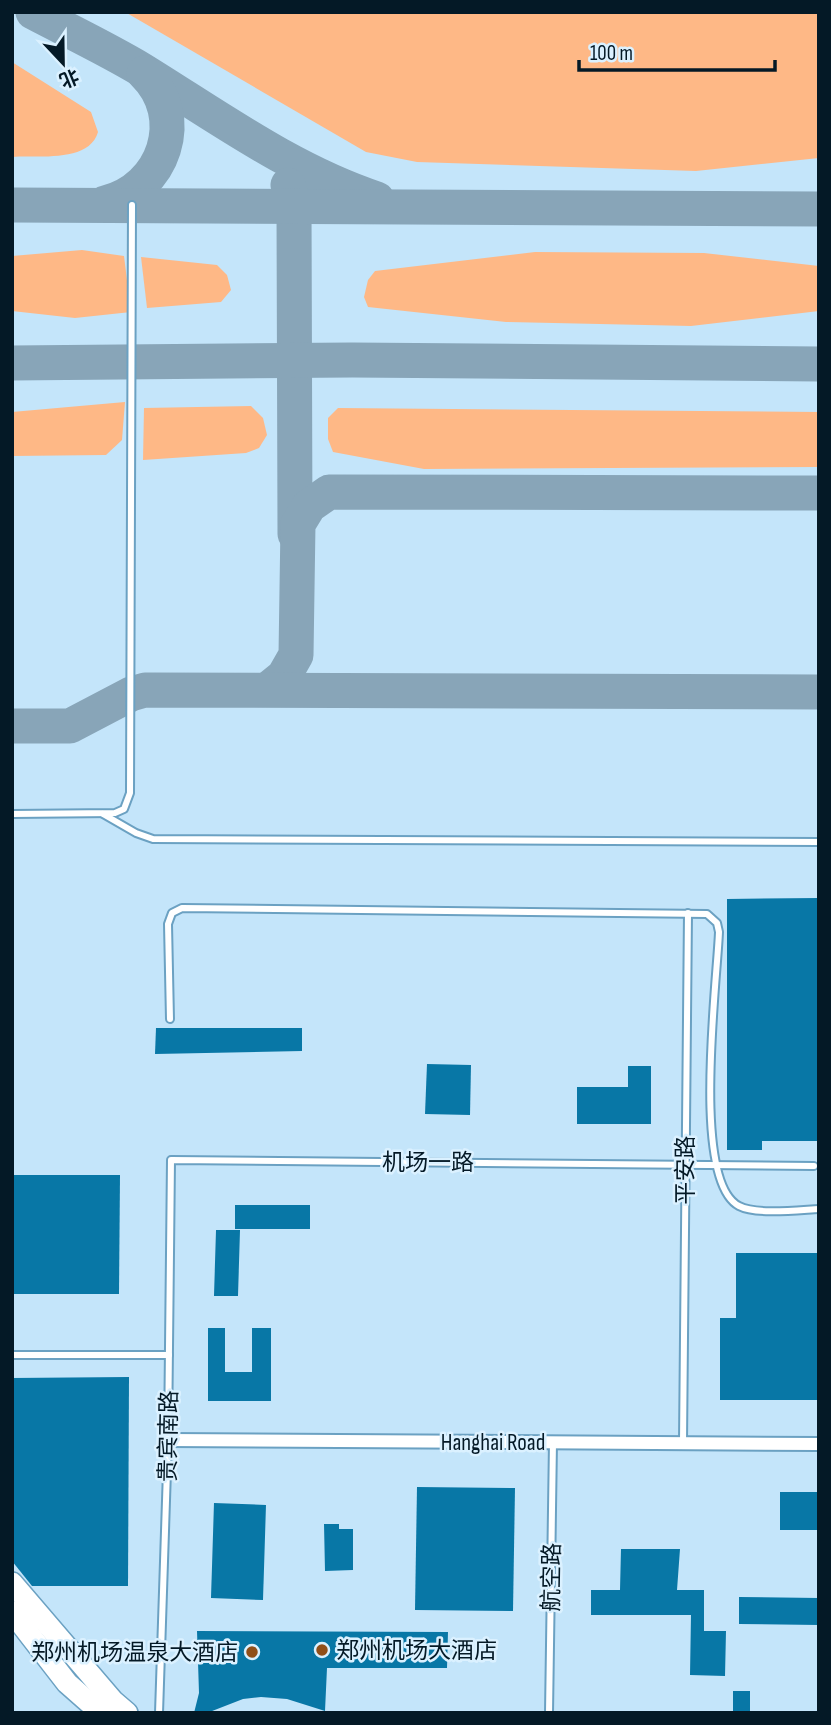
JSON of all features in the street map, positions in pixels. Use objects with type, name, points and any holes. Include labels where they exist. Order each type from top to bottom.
[{"type":"main road","points":[[12,1583],[113,1701],[127,1713]]},
{"type":"main road","points":[[12,1612],[67,1683],[101,1713]]},
{"type":"street","name":"Hanghai Road","points":[[168,1440],[819,1444]]},
{"type":"lane","points":[[12,814],[103,814],[124,809],[130,793],[132,205]]},
{"type":"lane","points":[[103,814],[136,833],[153,839],[819,842]]},
{"type":"lane","points":[[170,1019],[168,929],[170,916],[177,909],[202,906],[707,914],[718,926],[712,1006],[714,1165],[722,1189],[741,1208],[819,1209]]},
{"type":"lane","name":"平安路","points":[[683,1443],[688,913]]},
{"type":"lane","name":"机场一路","points":[[170,1160],[814,1166]]},
{"type":"lane","name":"贵宾南路","points":[[159,1713],[168,1440],[170,1160]]},
{"type":"lane","points":[[12,1355],[169,1355]]},
{"type":"lane","name":"航空路","points":[[549,1713],[553,1442]]},
{"type":"shaded area","points":[[125,12],[819,12],[819,158],[696,171],[417,162],[366,152]]},
{"type":"shaded area","points":[[12,62],[91,112],[98,132],[93,142],[74,153],[12,157]]},
{"type":"shaded area","points":[[82,250],[124,256],[131,312],[75,318],[12,311],[12,256]]},
{"type":"shaded area","points":[[535,252],[704,253],[819,266],[819,311],[691,326],[506,322],[368,307],[364,297],[368,280],[375,271]]},
{"type":"shaded area","points":[[141,257],[217,265],[227,275],[231,290],[221,302],[147,308]]},
{"type":"shaded area","points":[[125,402],[122,440],[106,455],[12,456],[12,412]]},
{"type":"shaded area","points":[[251,406],[263,418],[267,435],[259,448],[246,453],[143,460],[144,408]]},
{"type":"shaded area","points":[[338,408],[819,412],[819,467],[424,469],[333,452],[328,439],[328,418]]},
{"type":"building","points":[[819,898],[819,1141],[762,1141],[762,1150],[727,1150],[727,899]]},
{"type":"building","points":[[156,1028],[302,1028],[302,1051],[155,1054]]},
{"type":"building","points":[[427,1064],[471,1065],[470,1115],[425,1114]]},
{"type":"building","points":[[628,1066],[651,1066],[651,1124],[577,1124],[577,1087],[628,1087]]},
{"type":"building","points":[[12,1175],[120,1175],[119,1294],[12,1294]]},
{"type":"building","points":[[235,1205],[310,1205],[310,1229],[235,1229]]},
{"type":"building","points":[[216,1230],[240,1230],[238,1296],[214,1296]]},
{"type":"building","points":[[736,1253],[819,1253],[819,1400],[720,1400],[720,1318],[736,1318]]},
{"type":"building","points":[[208,1328],[225,1328],[225,1372],[252,1372],[252,1328],[271,1328],[271,1401],[208,1401]]},
{"type":"building","points":[[129,1377],[128,1586],[32,1586],[12,1561],[12,1378]]},
{"type":"building","points":[[417,1487],[515,1488],[513,1611],[415,1610]]},
{"type":"building","points":[[780,1492],[819,1492],[819,1530],[780,1530]]},
{"type":"building","points":[[214,1503],[266,1505],[263,1600],[211,1598]]},
{"type":"building","points":[[324,1524],[339,1524],[339,1529],[353,1529],[353,1570],[325,1571]]},
{"type":"building","points":[[621,1549],[680,1549],[677,1590],[704,1590],[704,1631],[726,1631],[725,1676],[690,1675],[691,1615],[591,1615],[591,1590],[620,1590]]},
{"type":"building","points":[[739,1597],[819,1598],[819,1625],[739,1624]]},
{"type":"building","name":"郑州机场大酒店","points":[[197,1631],[448,1632],[447,1668],[327,1668],[325,1711],[287,1699],[261,1697],[243,1699],[207,1713],[194,1713],[199,1693]]},
{"type":"building","points":[[733,1691],[750,1691],[750,1713],[733,1713]]},
{"type":"taxiway","points":[[33,12],[129,62],[285,158],[315,174],[377,199]]},
{"type":"taxiway","points":[[105,203],[125,195],[142,183],[155,167],[164,149],[167,130],[165,110],[158,91],[144,73]]},
{"type":"taxiway","points":[[288,185],[294,206],[295,534]]},
{"type":"taxiway","points":[[12,205],[819,209]]},
{"type":"taxiway","points":[[12,363],[352,360],[819,364]]},
{"type":"taxiway","points":[[268,689],[284,676],[296,655],[298,524],[309,506],[329,492],[819,493]]},
{"type":"taxiway","points":[[12,726],[70,726],[131,694],[145,690],[819,692]]},
{"type":"place","name":"郑州机场大酒店","points":[[322,1650]]},
{"type":"place","name":"郑州机场温泉大酒店","points":[[252,1652]]}]
